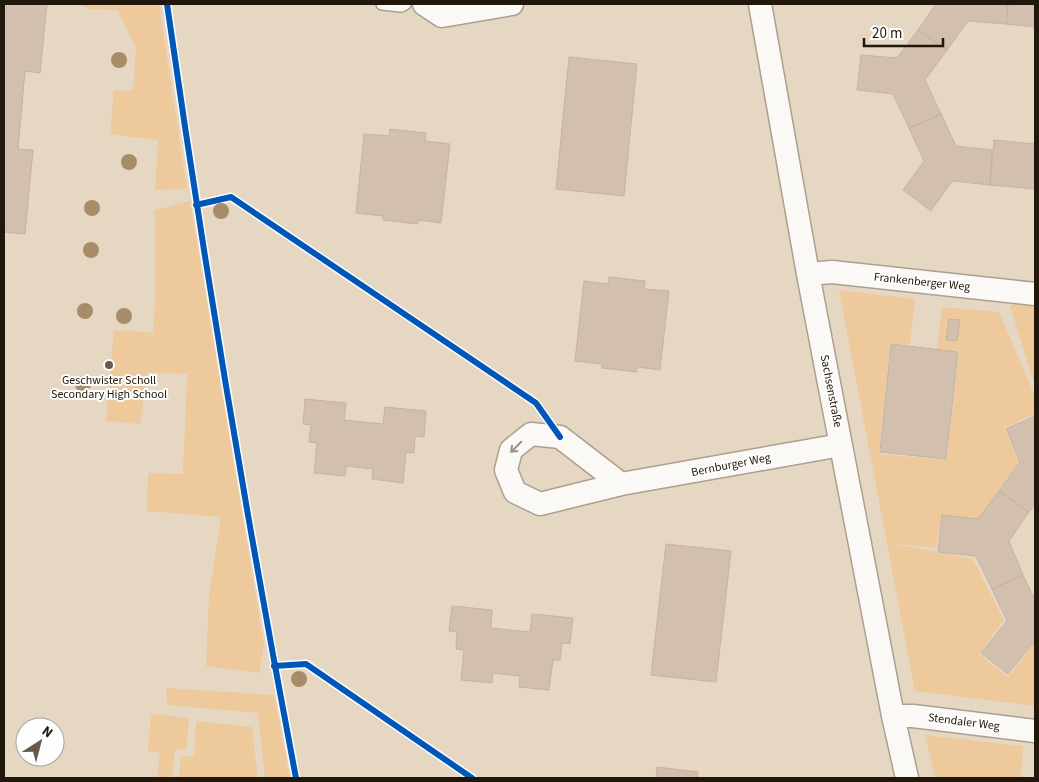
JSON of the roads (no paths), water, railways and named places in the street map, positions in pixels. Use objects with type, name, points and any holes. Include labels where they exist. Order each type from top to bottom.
[{"type":"street","points":[[424,4],[442,16],[512,4]]},
{"type":"street","name":"Sachsenstraße","points":[[760,4],[808,274],[893,716],[907,778]]},
{"type":"street","name":"Frankenberger Weg","points":[[808,274],[832,272],[1035,294]]},
{"type":"street","name":"Bernburger Weg","points":[[621,484],[560,437],[531,434],[511,450],[506,470],[515,492],[540,504],[621,484],[841,445]]},
{"type":"street","name":"Stendaler Weg","points":[[893,716],[913,716],[1035,731]]},
{"type":"lane","points":[[382,4],[401,6],[405,4]]},
{"type":"place","name":"Geschwister Scholl Secondary High School","points":[[109,365]]}]
